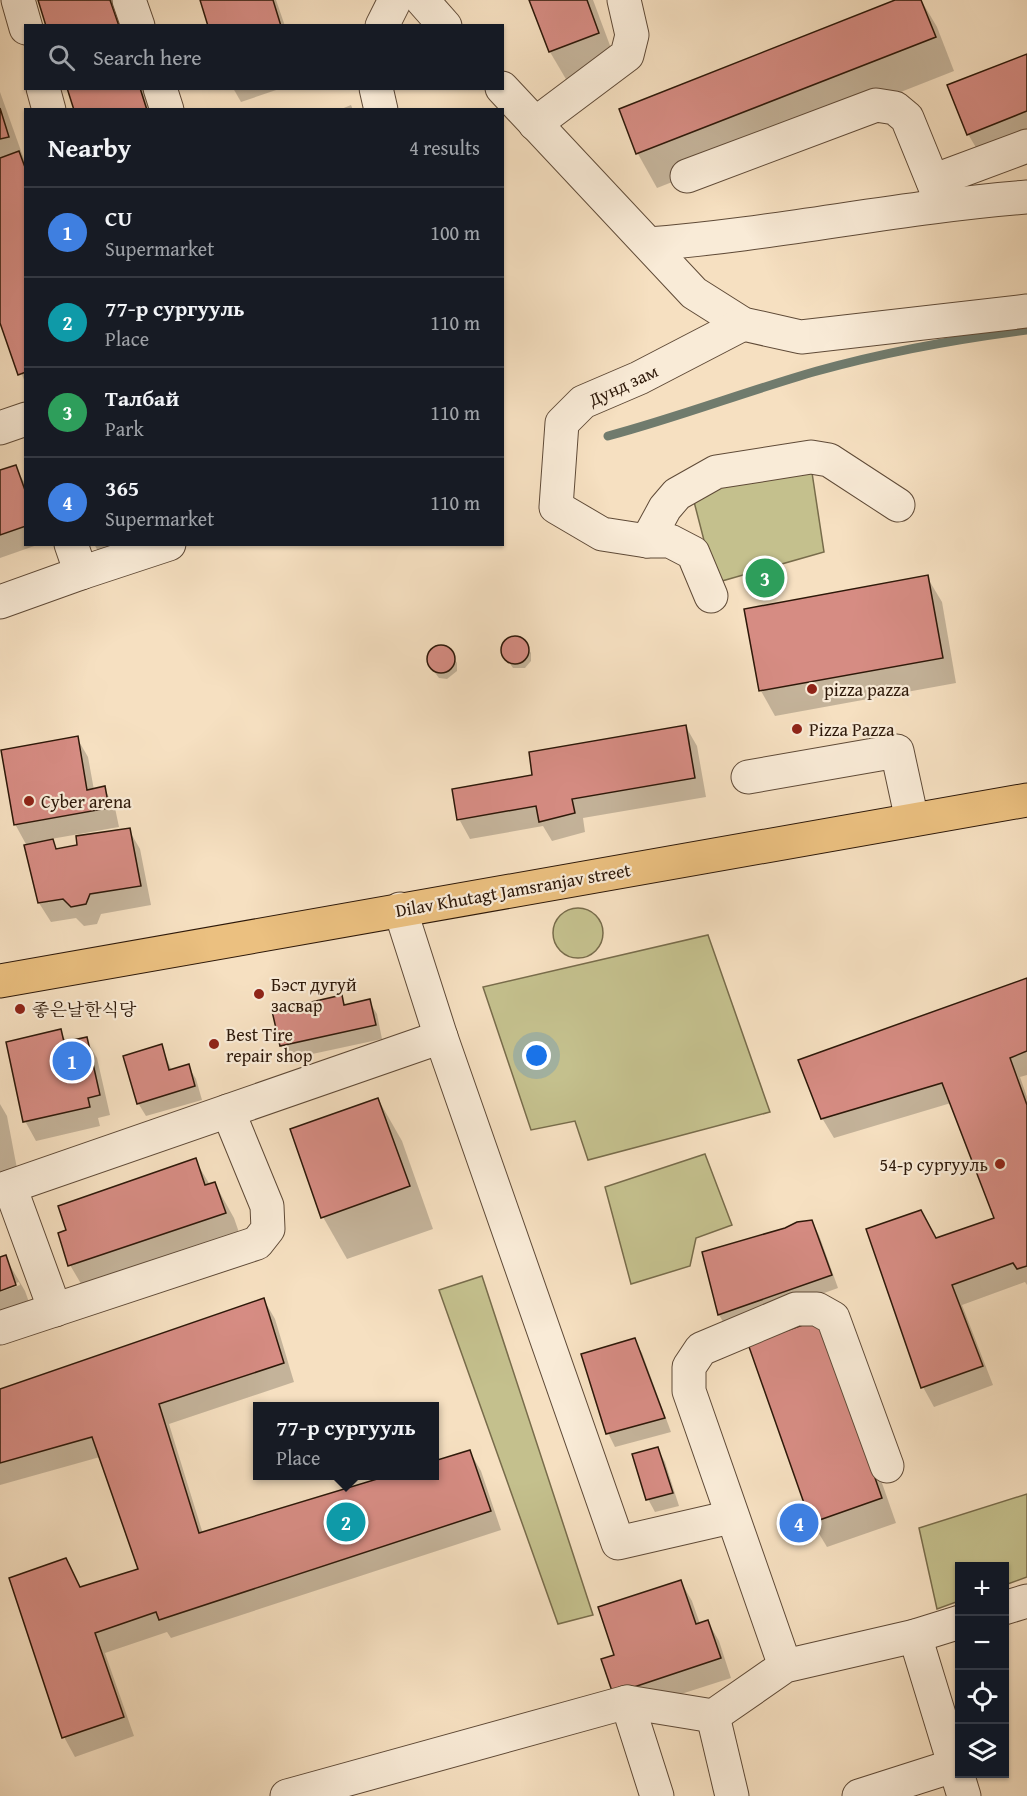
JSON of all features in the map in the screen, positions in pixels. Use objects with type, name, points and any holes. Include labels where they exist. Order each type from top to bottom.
[{"type":"main road","name":"Dilav Khutagt Jamsranjav street","points":[[0,981],[1027,800]]},
{"type":"street","points":[[18,0],[25,24]]},
{"type":"street","points":[[129,0],[137,24]]},
{"type":"street","points":[[383,24],[395,0]]},
{"type":"street","points":[[422,0],[443,24]]},
{"type":"street","points":[[535,124],[627,55],[632,35],[624,0]]},
{"type":"street","points":[[44,90],[48,108]]},
{"type":"street","points":[[161,90],[166,108]]},
{"type":"street","points":[[376,90],[381,108]]},
{"type":"street","points":[[504,90],[694,293],[743,324],[801,338],[1027,311]]},
{"type":"street","points":[[687,176],[876,105],[895,108],[907,118],[937,192]]},
{"type":"street","points":[[937,192],[1027,146]]},
{"type":"street","points":[[649,244],[718,238],[937,192],[1027,197]]},
{"type":"street","name":"Дунд зам","points":[[711,596],[693,553],[670,542],[602,534],[556,507],[562,423],[583,402],[639,378],[743,324]]},
{"type":"street","points":[[0,428],[24,420]]},
{"type":"street","points":[[647,541],[665,508],[677,494],[716,472],[811,457],[829,460],[898,505]]},
{"type":"street","points":[[0,602],[76,559],[157,546]]},
{"type":"street","points":[[748,777],[897,751],[912,820]]},
{"type":"street","points":[[400,909],[441,1037],[618,1543],[731,1517]]},
{"type":"street","points":[[55,1310],[5,1189],[441,1037]]},
{"type":"street","points":[[0,1328],[257,1243],[268,1229],[267,1206],[228,1111]]},
{"type":"street","points":[[785,1666],[731,1517],[689,1391],[688,1366],[701,1349],[796,1309],[817,1309],[833,1318],[886,1466]]},
{"type":"street","points":[[1009,1607],[1027,1601]]},
{"type":"street","points":[[287,1796],[627,1702],[713,1716],[785,1666],[915,1636],[955,1624]]},
{"type":"street","points":[[915,1636],[955,1762]]},
{"type":"street","points":[[627,1702],[657,1796]]},
{"type":"street","points":[[713,1716],[732,1796]]},
{"type":"street","points":[[858,1796],[955,1765]]},
{"type":"street","points":[[959,1778],[964,1796]]},
{"type":"shaded area","points":[[811,466],[824,552],[715,583],[691,490]]},
{"type":"shaded area","points":[[578,908],[587,910],[598,919],[603,933],[601,942],[592,953],[578,958],[569,956],[558,947],[553,933],[555,924],[564,913]]},
{"type":"shaded area","points":[[708,935],[770,1112],[588,1160],[575,1121],[531,1130],[483,987]]},
{"type":"shaded area","points":[[705,1154],[732,1225],[696,1238],[690,1266],[631,1284],[605,1187]]},
{"type":"shaded area","points":[[482,1276],[593,1615],[558,1624],[439,1290]]},
{"type":"shaded area","points":[[1027,1494],[1027,1577],[1009,1584],[1009,1562],[955,1562],[955,1602],[937,1609],[919,1528]]},
{"type":"building","points":[[38,0],[110,0],[118,24],[45,24]]},
{"type":"building","points":[[200,0],[273,0],[280,24],[207,24]]},
{"type":"building","points":[[529,0],[587,0],[599,33],[549,52]]},
{"type":"building","points":[[895,0],[921,0],[936,37],[636,154],[619,109]]},
{"type":"building","points":[[1027,54],[1027,111],[967,135],[947,85]]},
{"type":"building","points":[[68,90],[141,90],[146,108],[73,108]]},
{"type":"building","points":[[0,108],[9,137],[0,139]]},
{"type":"building","points":[[19,151],[24,165],[24,373],[18,375],[0,323],[0,158]]},
{"type":"building","points":[[16,465],[24,487],[24,527],[0,535],[0,470]]},
{"type":"building","points":[[928,575],[943,658],[759,691],[744,609]]},
{"type":"building","points":[[515,636],[525,640],[529,650],[525,660],[515,664],[505,660],[501,650],[505,640]]},
{"type":"building","points":[[441,645],[451,649],[455,659],[451,669],[441,673],[431,669],[427,659],[431,649]]},
{"type":"building","points":[[686,725],[695,778],[572,799],[575,813],[539,822],[536,806],[457,820],[452,789],[532,775],[529,752]]},
{"type":"building","points":[[78,736],[87,790],[105,786],[109,808],[14,825],[1,750]]},
{"type":"building","points":[[130,828],[141,886],[90,894],[86,904],[71,907],[63,899],[38,903],[24,845],[53,839],[56,849],[77,845],[76,836]]},
{"type":"building","name":"54-р сургууль","points":[[1027,978],[1027,1051],[1010,1058],[1027,1105],[1027,1266],[1017,1269],[1013,1263],[952,1285],[983,1366],[921,1388],[866,1229],[921,1210],[936,1238],[994,1218],[942,1083],[821,1119],[798,1060]]},
{"type":"building","points":[[342,995],[344,1005],[370,999],[376,1025],[280,1046],[272,1011]]},
{"type":"building","points":[[61,1029],[64,1042],[87,1037],[100,1095],[88,1098],[90,1107],[23,1122],[6,1042]]},
{"type":"building","points":[[162,1044],[169,1070],[189,1064],[195,1086],[137,1104],[123,1056]]},
{"type":"building","points":[[378,1098],[410,1186],[321,1218],[290,1129]]},
{"type":"building","points":[[196,1158],[205,1185],[215,1182],[226,1213],[68,1266],[58,1233],[66,1230],[58,1206]]},
{"type":"building","points":[[812,1220],[832,1275],[718,1315],[702,1252],[785,1228],[797,1222]]},
{"type":"building","points":[[6,1255],[16,1285],[0,1291],[0,1257]]},
{"type":"building","points":[[264,1298],[284,1363],[159,1404],[199,1533],[374,1480],[439,1480],[439,1459],[470,1450],[491,1511],[159,1620],[156,1612],[95,1633],[124,1717],[62,1738],[9,1578],[66,1558],[80,1587],[138,1569],[92,1437],[0,1463],[0,1389]]},
{"type":"building","points":[[820,1319],[882,1498],[811,1523],[748,1344]]},
{"type":"building","points":[[635,1338],[665,1418],[606,1434],[581,1354]]},
{"type":"building","points":[[658,1447],[673,1493],[646,1500],[632,1454]]},
{"type":"building","points":[[681,1580],[696,1624],[708,1620],[721,1658],[613,1694],[601,1659],[614,1655],[598,1607]]},
{"type":"waterway","points":[[608,436],[843,364],[921,347],[1027,330]]},
{"type":"place","name":"Талбай","points":[[765,578]]},
{"type":"place","name":"pizza pazza","points":[[812,689]]},
{"type":"place","name":"Pizza Pazza","points":[[797,729]]},
{"type":"place","name":"Cyber arena","points":[[29,801]]},
{"type":"place","name":"Бэст дугуй засвар","points":[[259,994]]},
{"type":"place","name":"좋은날한식당","points":[[20,1009]]},
{"type":"place","name":"Best Tire repair shop","points":[[214,1044]]},
{"type":"place","name":"CU","points":[[72,1061]]},
{"type":"place","name":"54-р сургууль","points":[[1000,1164]]},
{"type":"place","name":"77-р сургууль","points":[[346,1522]]},
{"type":"place","name":"365","points":[[799,1523]]}]
